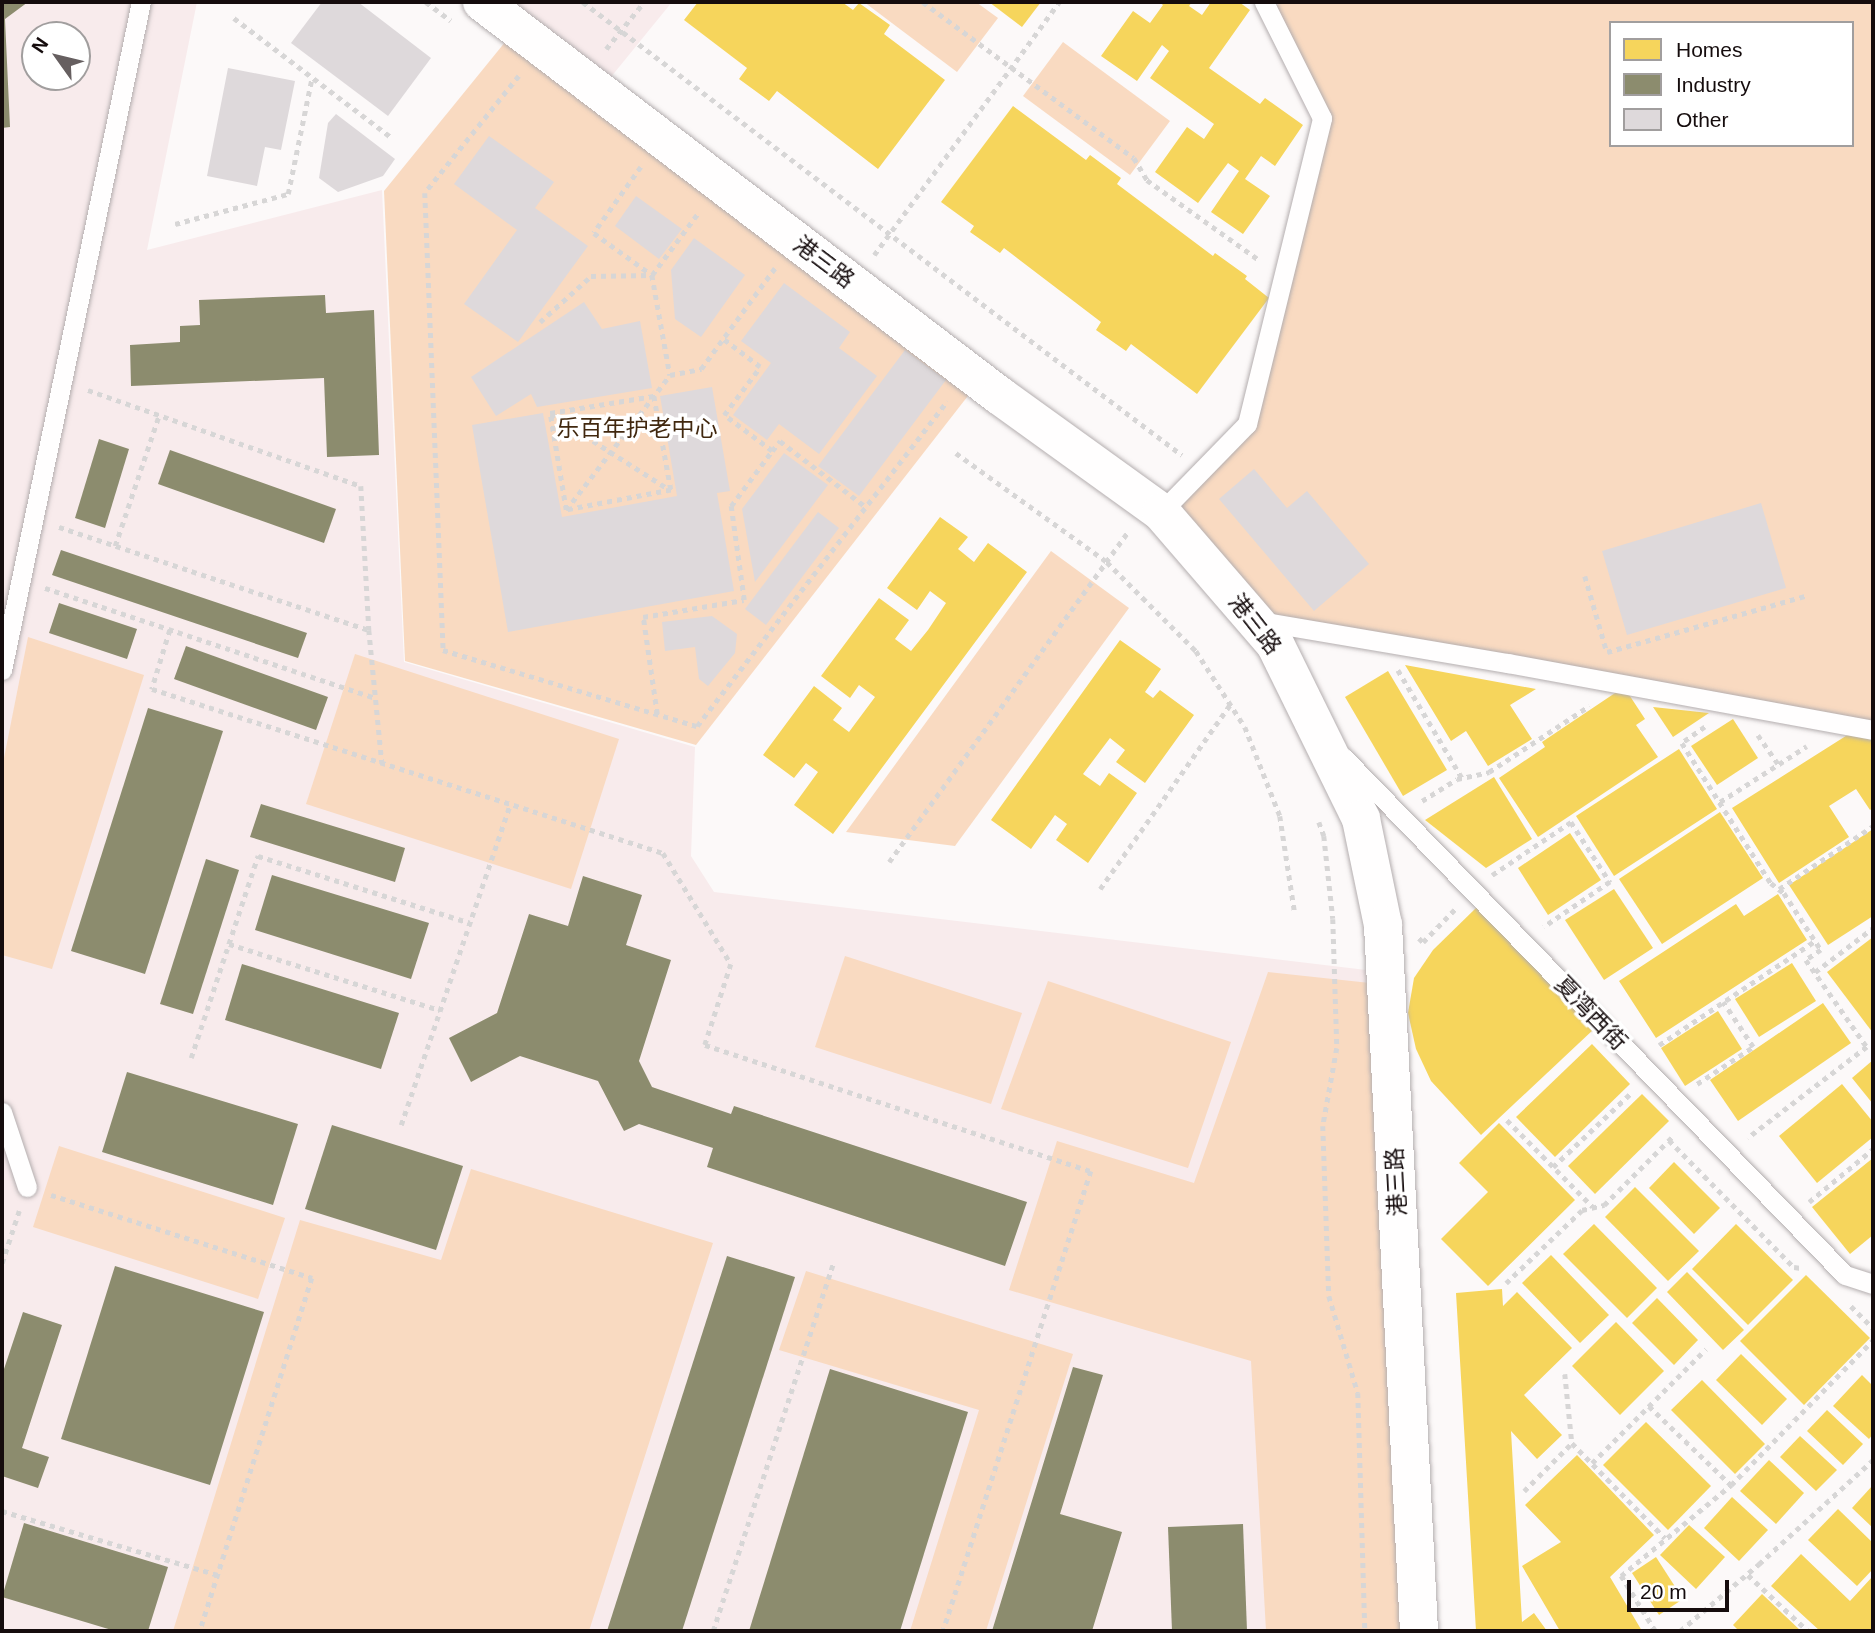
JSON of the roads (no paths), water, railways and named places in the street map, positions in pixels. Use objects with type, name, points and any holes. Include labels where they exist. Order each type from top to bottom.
[{"type":"main road","name":"港三路","points":[[482,2],[969,372],[1255,621],[1275,644],[1361,819],[1383,925],[1419,1631]]},
{"type":"lane","points":[[2,670],[141,2]]},
{"type":"lane","points":[[1140,521],[1202,470],[1247,425],[1322,118],[1264,2]]},
{"type":"lane","points":[[1255,621],[1873,730]]},
{"type":"lane","name":"夏湾西街","points":[[1317,730],[1845,1275],[1873,1284]]},
{"type":"lane","points":[[2,1112],[27,1187]]},
{"type":"park label","name":"乐百年护老中心","points":[[637,428]]}]
